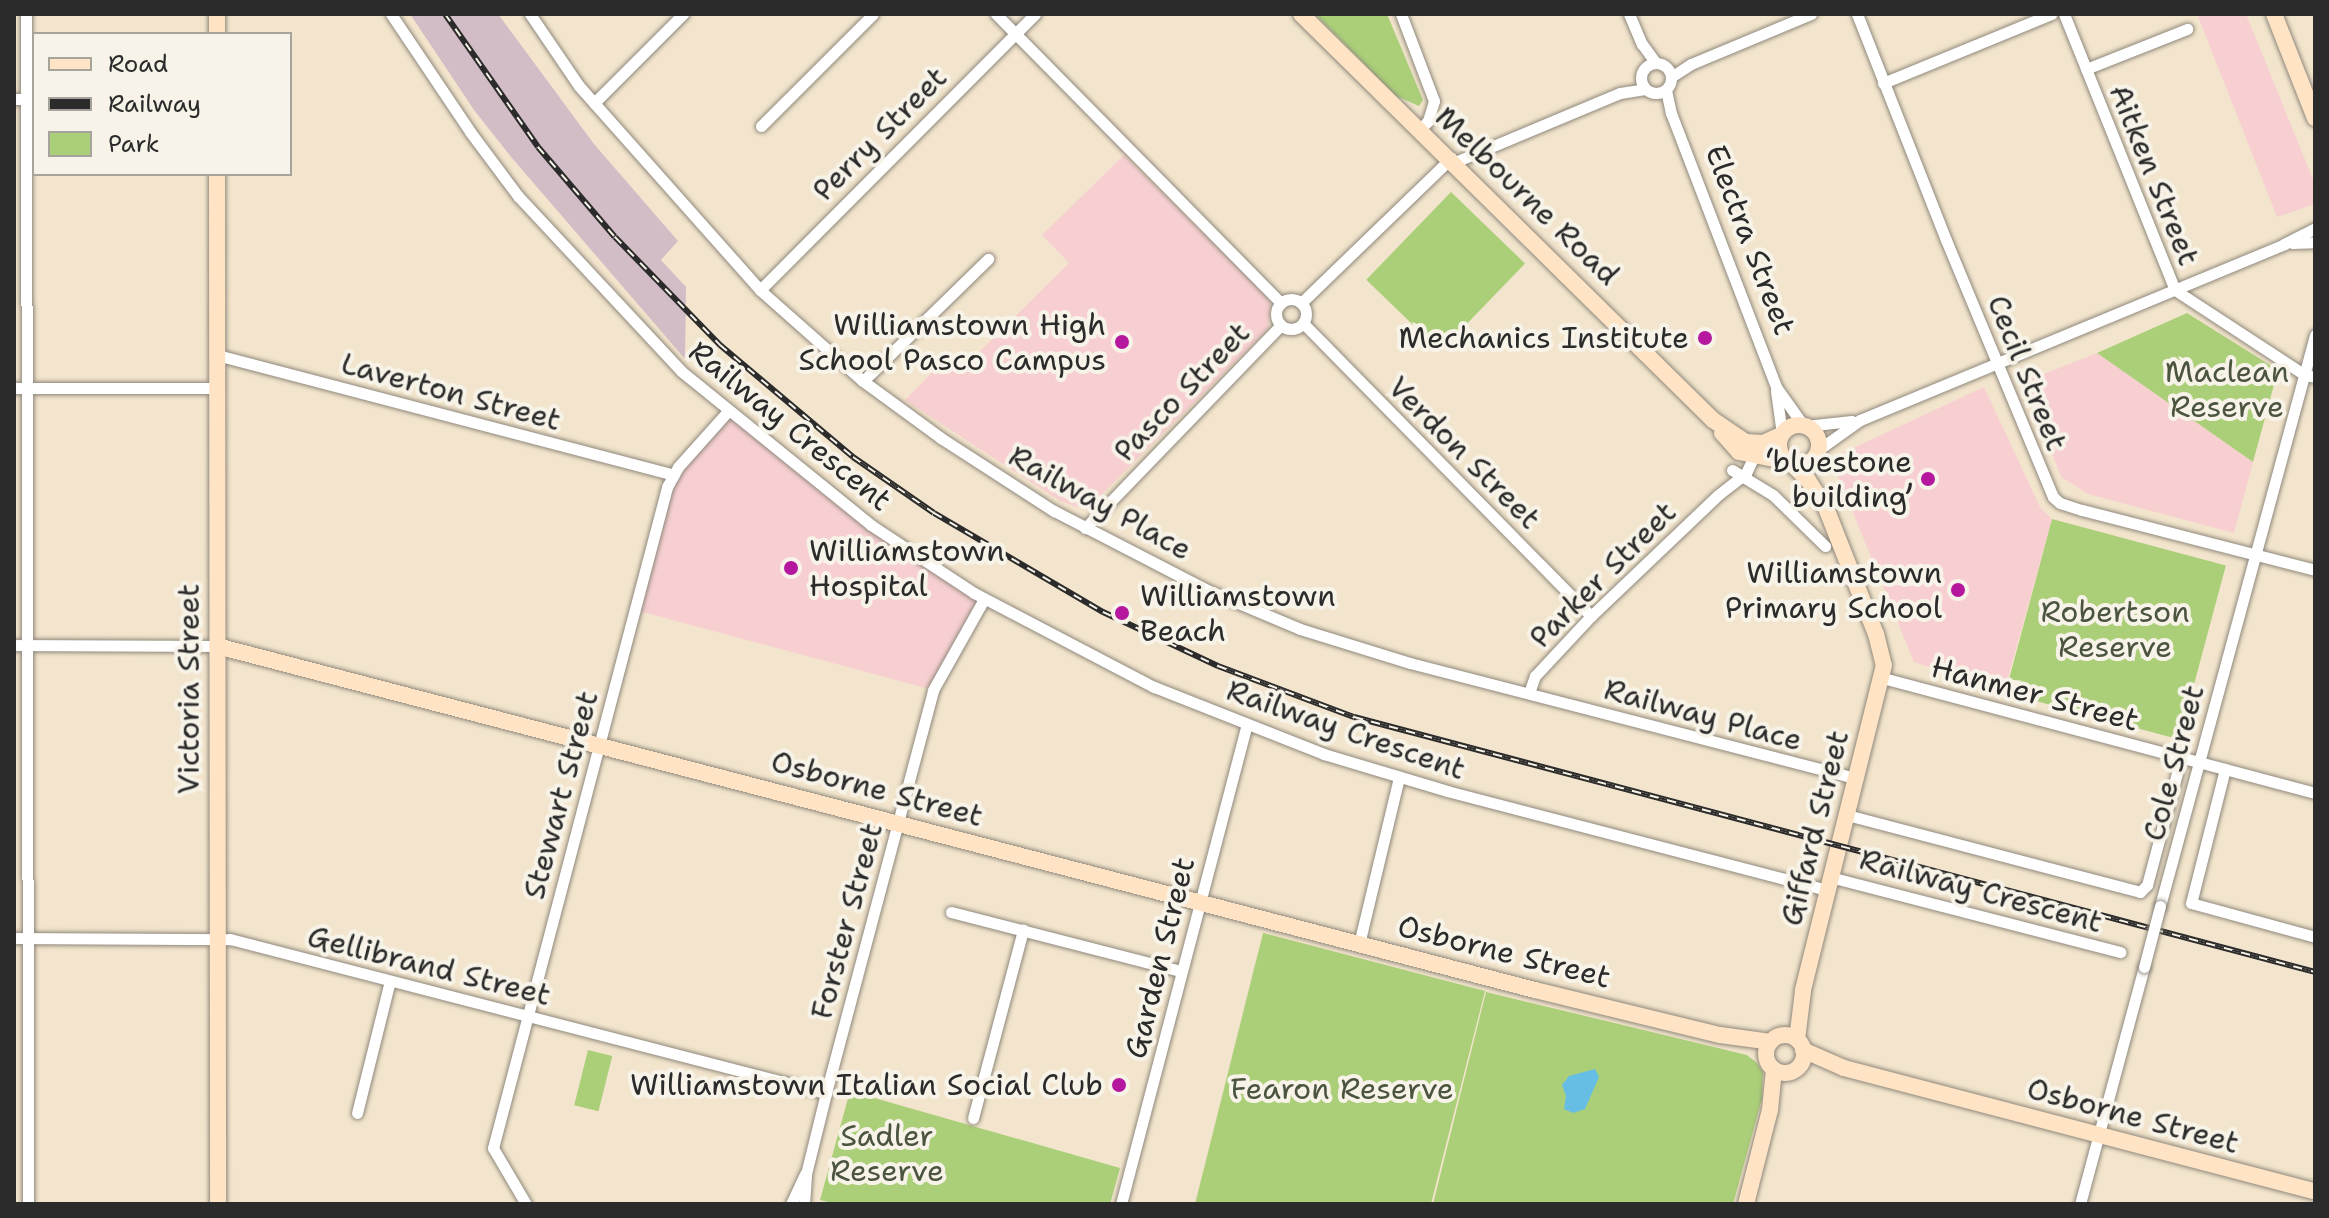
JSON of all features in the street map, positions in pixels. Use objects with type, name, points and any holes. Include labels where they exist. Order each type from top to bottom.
[{"type":"street","points":[[26,14],[20,388],[20,645],[27,938],[28,1204]]},
{"type":"street","name":"Railway Crescent","points":[[391,14],[471,133],[518,196],[685,376],[871,525],[984,599],[1154,687],[1247,725],[1399,777],[2120,952]]},
{"type":"street","name":"Railway Place","points":[[530,14],[594,103],[760,290],[863,381],[941,438],[1085,528],[1205,589],[1300,629],[1410,663],[1857,779]]},
{"type":"street","points":[[594,103],[683,14]]},
{"type":"street","points":[[761,126],[873,14]]},
{"type":"street","points":[[996,14],[1281,303]]},
{"type":"street","name":"Perry Street","points":[[760,290],[1035,14]]},
{"type":"street","name":"Melbourne Road","points":[[1301,14],[1747,451]]},
{"type":"street","points":[[1401,14],[1434,101],[1428,121],[1419,130]]},
{"type":"street","name":"Electra Street","points":[[1629,14],[1642,44],[1651,79],[1671,113],[1776,387],[1781,434]]},
{"type":"street","points":[[1301,303],[1453,160],[1811,14]]},
{"type":"street","name":"Cecil Street","points":[[1857,14],[2053,497],[2060,503],[2315,570]]},
{"type":"street","points":[[1883,83],[2051,14]]},
{"type":"street","name":"Aitken Street","points":[[2064,14],[2175,290],[2310,376]]},
{"type":"street","points":[[2274,14],[2315,118]]},
{"type":"street","points":[[2086,69],[2187,29]]},
{"type":"street","points":[[1651,79],[1670,72]]},
{"type":"street","name":"Victoria Street","points":[[217,176],[218,1204]]},
{"type":"street","points":[[1747,451],[1790,463],[1807,463],[1860,420],[2175,290],[2315,228]]},
{"type":"street","points":[[2284,244],[2315,242]]},
{"type":"street","points":[[863,381],[988,259]]},
{"type":"street","points":[[1291,299],[1301,303],[1306,313],[1303,323],[1294,329],[1281,325],[1276,312],[1281,303],[1291,299]]},
{"type":"street","name":"Verdon Street","points":[[1303,323],[1591,616]]},
{"type":"street","name":"Pasco Street","points":[[1085,528],[1281,325]]},
{"type":"street","name":"Cole Street","points":[[2080,1204],[2254,555],[2310,376],[2315,335]]},
{"type":"street","name":"Laverton Street","points":[[217,355],[673,475]]},
{"type":"street","name":"Electra Street","points":[[1776,387],[1804,425]]},
{"type":"street","points":[[20,388],[217,388]]},
{"type":"street","name":"Stewart Street","points":[[526,1204],[493,1148],[673,475],[728,411]]},
{"type":"street","points":[[1747,451],[1792,426],[1860,420]]},
{"type":"street","points":[[1804,425],[1817,437],[1826,508]]},
{"type":"street","points":[[1781,434],[1780,452],[1808,480],[1826,508],[1876,634],[1884,665],[1883,678]]},
{"type":"street","name":"Parker Street","points":[[1529,693],[1535,676],[1591,616],[1718,495],[1737,473],[1747,451]]},
{"type":"street","points":[[1737,473],[1773,495],[1825,546]]},
{"type":"street","name":"Forster Street","points":[[804,1204],[806,1174],[826,1093],[935,684],[984,599]]},
{"type":"street","name":"Osborne Street","points":[[20,645],[217,646],[2315,1192]]},
{"type":"street","name":"Hanmer Street","points":[[1883,678],[2315,793]]},
{"type":"street","name":"Giffard Street","points":[[1746,1204],[1883,678]]},
{"type":"street","name":"Garden Street","points":[[1121,1204],[1247,725]]},
{"type":"street","points":[[1847,815],[2140,892],[2147,885],[2181,758]]},
{"type":"street","points":[[2225,769],[2191,903],[2315,937]]},
{"type":"street","points":[[1359,944],[1399,777]]},
{"type":"street","points":[[951,912],[1181,971]]},
{"type":"street","points":[[973,1118],[1023,930]]},
{"type":"street","name":"Gellibrand Street","points":[[14,938],[218,938],[826,1093]]},
{"type":"street","points":[[357,1113],[390,981]]},
{"type":"street","name":"Forster Street","points":[[791,1204],[806,1174]]},
{"type":"shaded area","points":[[410,14],[498,14],[594,144],[678,241],[661,260],[686,287],[685,359],[512,158],[474,110]]},
{"type":"shaded area","points":[[2197,14],[2246,14],[2315,184],[2315,204],[2277,217]]},
{"type":"shaded area","name":"Williamstown High School Pasco Campus","points":[[1124,155],[1271,301],[1268,329],[1086,510],[1060,501],[905,400],[949,355],[963,368],[1069,263],[1042,235]]},
{"type":"shaded area","points":[[2097,353],[2253,462],[2234,533],[2088,494],[2061,477],[2024,382]]},
{"type":"shaded area","name":"Williamstown Primary School","points":[[1984,387],[2040,507],[2052,519],[2004,692],[1914,662],[1833,464],[1838,455]]},
{"type":"shaded area","name":"Williamstown Hospital","points":[[728,411],[871,525],[984,599],[933,690],[635,610],[667,487]]},
{"type":"green space","points":[[1315,14],[1387,14],[1423,100],[1419,106],[1396,96]]},
{"type":"green space","points":[[1451,192],[1525,264],[1440,351],[1366,280]]},
{"type":"green space","name":"Maclean Reserve","points":[[2187,313],[2278,370],[2253,462],[2097,353]]},
{"type":"green space","name":"Robertson Reserve","points":[[2052,519],[2226,566],[2179,739],[2005,693]]},
{"type":"green space","name":"Fearon Reserve","points":[[1263,933],[1485,991],[1431,1204],[1195,1204]]},
{"type":"green space","points":[[1486,992],[1747,1055],[1757,1063],[1763,1072],[1762,1099],[1733,1204],[1433,1204]]},
{"type":"green space","points":[[588,1050],[612,1056],[598,1111],[574,1105]]},
{"type":"green space","name":"Sadler Reserve","points":[[850,1091],[1120,1168],[1110,1204],[836,1204],[820,1200]]},
{"type":"water","points":[[1595,1069],[1599,1077],[1585,1109],[1573,1113],[1564,1109],[1566,1096],[1562,1085],[1569,1076]]},
{"type":"railway","points":[[445,14],[538,147],[615,237],[720,345],[853,457],[934,513],[1103,612],[1218,666],[1354,717],[2315,972]]},
{"type":"place","name":"Mechanics Institute","points":[[1705,338]]},
{"type":"place","name":"Williamstown High School Pasco Campus","points":[[1122,342]]},
{"type":"place","name":"‘bluestone building’","points":[[1928,479]]},
{"type":"place","name":"Williamstown Hospital","points":[[791,568]]},
{"type":"place","name":"Williamstown Primary School","points":[[1958,590]]},
{"type":"place","name":"Williamstown Beach","points":[[1122,613]]},
{"type":"place","name":"Williamstown Italian Social Club","points":[[1119,1085]]}]
